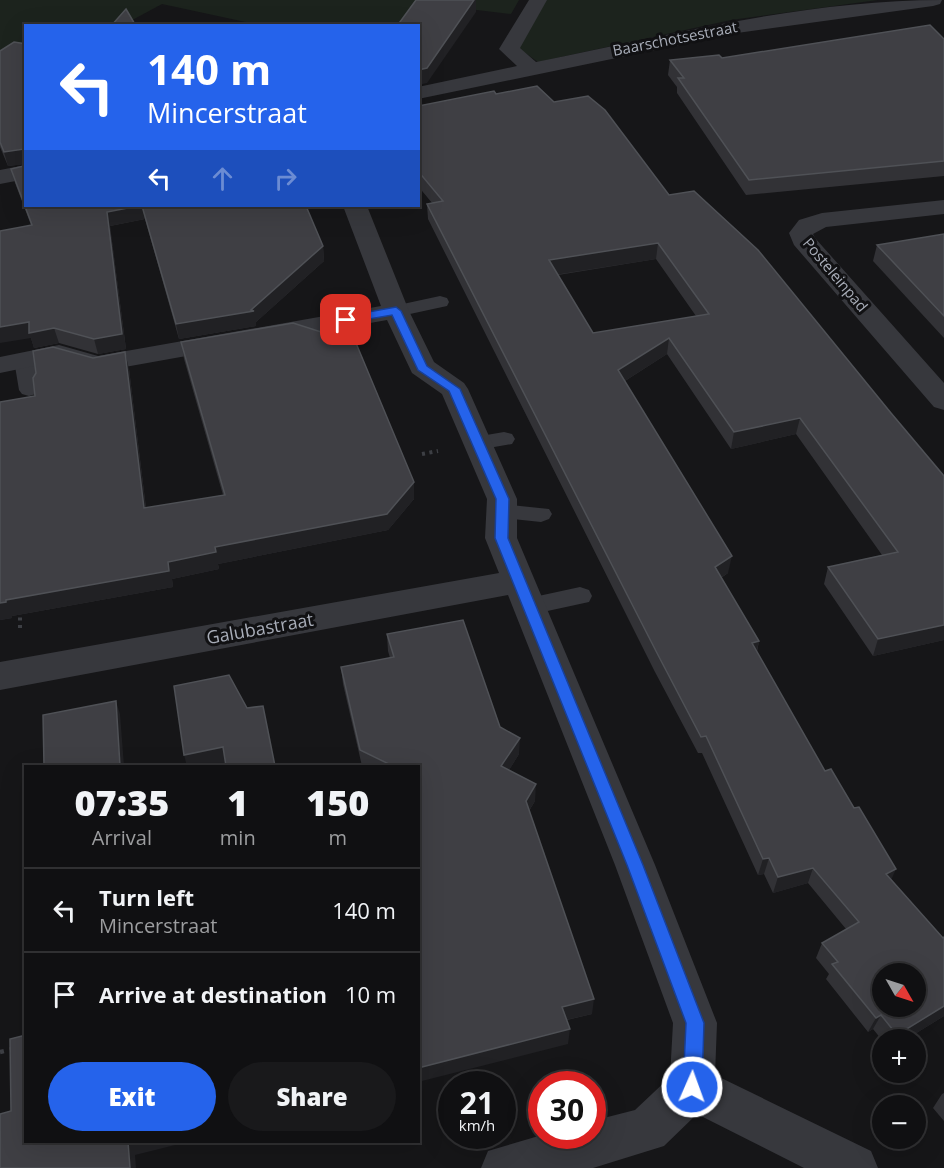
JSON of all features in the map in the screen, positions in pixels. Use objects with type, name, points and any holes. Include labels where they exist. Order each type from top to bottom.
[{"type":"street","points":[[532,69],[509,49],[538,0]]},
{"type":"street","points":[[932,0],[944,13]]},
{"type":"street","name":"Baarschotsestraat","points":[[420,93],[737,27],[932,0]]},
{"type":"street","points":[[0,177],[24,172]]},
{"type":"street","points":[[356,207],[396,311],[422,368],[454,389],[491,441],[502,499],[501,538],[635,865],[695,1023],[692,1087],[648,1130],[505,1168]]},
{"type":"street","name":"Posteleinpad","points":[[944,207],[822,220],[808,225],[801,233],[803,240],[944,401]]},
{"type":"street","points":[[12,362],[59,353],[97,364],[396,311]]},
{"type":"street","name":"Galubastraat","points":[[10,674],[524,594]]},
{"type":"street","points":[[692,1087],[854,1168]]},
{"type":"lane","points":[[396,311],[440,303]]},
{"type":"lane","points":[[12,362],[29,390]]},
{"type":"lane","points":[[502,512],[541,514]]},
{"type":"lane","points":[[524,594],[580,596]]},
{"type":"path","points":[[10,674],[20,603]]},
{"type":"path","points":[[0,1052],[17,1048]]},
{"type":"shaded area","points":[[0,0],[519,0],[511,14],[419,3],[399,24],[255,24],[162,4],[125,24],[24,24],[24,78],[0,73]]},
{"type":"shaded area","points":[[538,0],[878,0],[731,20],[538,62],[517,47]]},
{"type":"building","points":[[416,0],[474,0],[427,68],[420,70],[420,24],[398,24]]},
{"type":"building","points":[[126,9],[135,24],[113,24]]},
{"type":"building","points":[[930,25],[944,39],[944,161],[749,180],[678,78],[684,78],[670,60],[719,55],[722,58]]},
{"type":"building","points":[[14,42],[24,44],[24,149],[4,152],[0,142],[0,51]]},
{"type":"building","points":[[537,86],[554,102],[588,96],[605,110],[669,195],[694,191],[758,250],[944,476],[944,625],[878,639],[828,567],[898,552],[800,418],[734,432],[669,338],[618,370],[732,556],[715,567],[759,641],[752,643],[825,771],[831,769],[854,808],[859,807],[896,869],[886,874],[944,937],[944,1006],[907,1029],[892,1029],[883,1017],[926,1017],[926,963],[872,963],[872,1013],[832,964],[838,962],[822,943],[859,922],[813,868],[778,877],[769,858],[763,859],[706,736],[701,737],[427,204],[443,201],[420,173],[420,106],[494,91],[496,94]],"holes":[[[658,243],[709,314],[593,333],[549,260]]]},
{"type":"building","points":[[24,166],[24,204],[11,169]]},
{"type":"building","points":[[25,207],[133,207],[107,212],[122,334],[94,339],[54,328],[29,333],[29,322],[0,327],[0,231],[32,225]]},
{"type":"building","points":[[142,207],[306,207],[323,246],[251,310],[254,311],[176,324]]},
{"type":"building","points":[[944,234],[944,316],[877,245]]},
{"type":"building","points":[[293,323],[356,343],[414,482],[387,514],[215,547],[216,552],[168,562],[169,571],[6,600],[0,603],[0,402],[35,396],[33,378],[36,373],[33,351],[53,347],[93,358],[125,352],[144,508],[225,495],[181,342]]},
{"type":"building","points":[[463,620],[500,727],[520,738],[501,766],[536,784],[526,801],[594,999],[562,1007],[570,1029],[420,1067],[420,765],[391,765],[360,750],[341,667],[394,657],[387,634]]},
{"type":"building","points":[[229,675],[247,708],[263,706],[275,765],[226,765],[223,747],[184,755],[174,686]]},
{"type":"building","points":[[116,701],[120,765],[44,765],[43,715]]},
{"type":"building","points":[[24,1036],[24,1143],[128,1143],[130,1168],[0,1168],[0,1114],[11,1111],[10,1039]]},
{"type":"route","points":[[346,320],[396,311],[422,368],[454,389],[502,499],[501,538],[635,865],[695,1023],[692,1087]]}]
